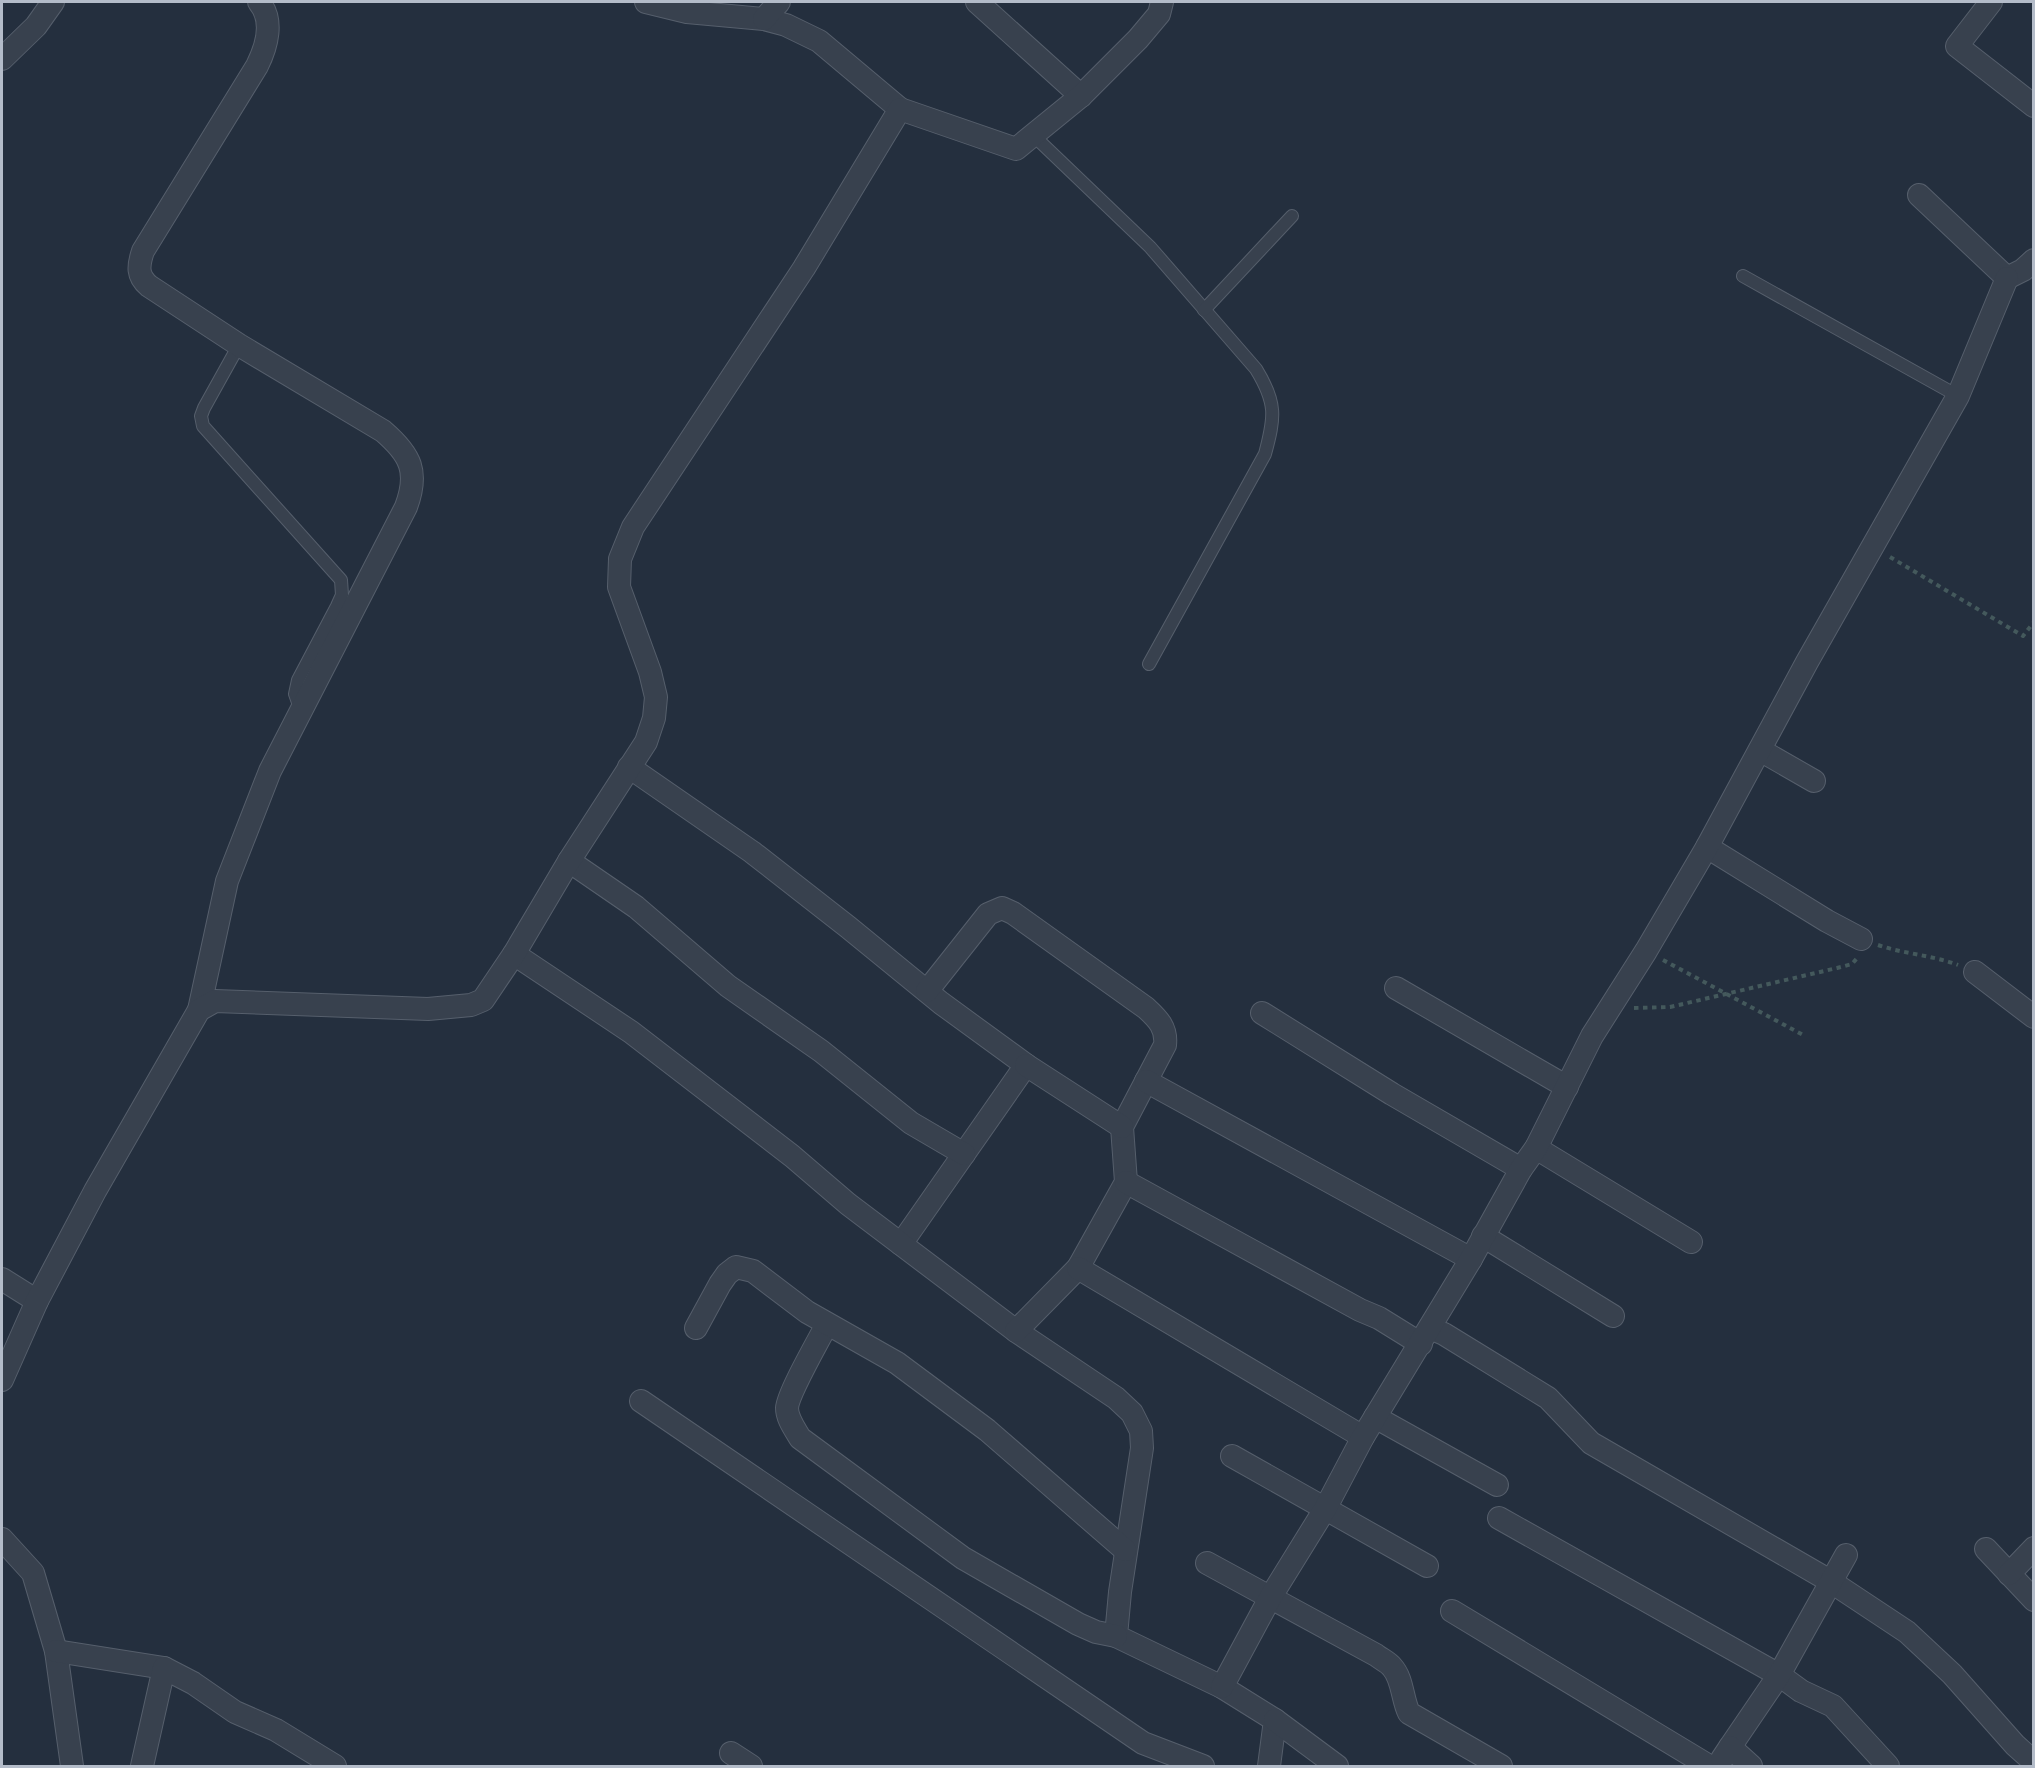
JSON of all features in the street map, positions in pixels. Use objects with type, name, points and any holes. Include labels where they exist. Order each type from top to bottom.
[{"type":"street","points":[[2,59],[36,26],[53,2]]},
{"type":"street","points":[[2,1380],[37,1301],[95,1191],[199,1010],[227,881],[270,771],[411,494],[412,469],[398,444],[383,431],[239,345],[149,286],[143,280],[139,269],[143,251],[258,66],[264,51],[268,25],[264,8],[259,2]]},
{"type":"street","points":[[646,2],[687,12],[764,19],[786,25],[819,41],[900,109],[1016,148],[1081,96],[1138,39],[1159,14],[1162,2]]},
{"type":"street","points":[[764,19],[779,2]]},
{"type":"street","points":[[977,2],[1081,96]]},
{"type":"street","points":[[1991,2],[1958,46],[2034,106]]},
{"type":"street","points":[[199,1010],[215,1001],[428,1009],[471,1005],[483,1000],[646,742],[654,718],[656,697],[650,672],[619,587],[620,559],[633,527],[804,268],[900,109]]},
{"type":"street","points":[[1918,195],[2007,279]]},
{"type":"street","points":[[1222,1687],[1270,1598],[1325,1509],[1363,1437],[1471,1259],[1521,1169],[1536,1148],[1592,1036],[1646,951],[1707,847],[1807,662],[1958,396],[2007,279],[2023,270],[2034,260]]},
{"type":"street","points":[[1760,750],[1814,781]]},
{"type":"street","points":[[629,767],[752,852],[927,992],[1026,1065],[1122,1127]]},
{"type":"street","points":[[1707,847],[1827,921],[1864,940]]},
{"type":"street","points":[[569,861],[636,907],[728,986],[821,1051],[911,1123],[964,1154]]},
{"type":"street","points":[[927,992],[988,914],[1002,908],[1013,913],[1146,1008],[1163,1026],[1166,1036],[1165,1045],[1122,1127],[1126,1182],[1078,1268],[1016,1331]]},
{"type":"street","points":[[514,954],[631,1032],[792,1156],[848,1204],[1016,1331],[1116,1398],[1131,1413],[1141,1431],[1142,1448],[1125,1550],[1116,1636]]},
{"type":"street","points":[[1975,972],[2034,1017]]},
{"type":"street","points":[[1396,988],[1567,1087]]},
{"type":"street","points":[[1262,1013],[1392,1094],[1521,1169]]},
{"type":"street","points":[[902,1244],[1026,1065]]},
{"type":"street","points":[[1146,1081],[1471,1259]]},
{"type":"street","points":[[1536,1148],[1691,1242]]},
{"type":"street","points":[[1126,1182],[1360,1310],[1425,1336],[1444,1334],[1548,1398],[1591,1443],[1830,1581],[1907,1632],[1952,1674],[2015,1745],[2034,1762]]},
{"type":"street","points":[[1483,1236],[1613,1316]]},
{"type":"street","points":[[696,1328],[727,1274],[736,1268],[753,1271],[807,1312],[897,1363],[987,1430],[1125,1550]]},
{"type":"street","points":[[1078,1268],[1363,1437]]},
{"type":"street","points":[[2,1279],[37,1301]]},
{"type":"street","points":[[827,1324],[791,1394],[787,1408],[790,1421],[800,1438],[963,1558],[1078,1624],[1096,1632],[1116,1636],[1222,1687],[1275,1720],[1337,1767]]},
{"type":"street","points":[[641,1401],[1143,1743],[1203,1767]]},
{"type":"street","points":[[1375,1417],[1497,1485]]},
{"type":"street","points":[[1232,1456],[1427,1566]]},
{"type":"street","points":[[1499,1518],[1779,1675],[1801,1691],[1833,1706],[1888,1767]]},
{"type":"street","points":[[2,1539],[33,1573],[56,1651],[72,1767]]},
{"type":"street","points":[[2009,1574],[2034,1548]]},
{"type":"street","points":[[1986,1550],[2034,1600]]},
{"type":"street","points":[[1717,1767],[1779,1675],[1846,1555]]},
{"type":"street","points":[[1207,1563],[1393,1667],[1401,1682],[1403,1700],[1409,1713],[1501,1767]]},
{"type":"street","points":[[1452,1611],[1708,1767]]},
{"type":"street","points":[[56,1651],[164,1668],[193,1683],[235,1712],[276,1730],[335,1767]]},
{"type":"street","points":[[142,1767],[164,1668]]},
{"type":"street","points":[[1269,1767],[1275,1720]]},
{"type":"street","points":[[1730,1747],[1751,1767]]},
{"type":"street","points":[[731,1753],[752,1767]]},
{"type":"lane","points":[[1033,135],[1150,247],[1256,369],[1268,388],[1273,405],[1272,430],[1265,454],[1149,664]]},
{"type":"lane","points":[[1204,310],[1292,216]]},
{"type":"lane","points":[[1743,276],[1958,396]]},
{"type":"lane","points":[[239,345],[204,408],[201,416],[203,426],[341,580],[342,595],[298,680],[295,694],[302,712]]},
{"type":"path","points":[[1890,557],[2023,636],[2034,622]]},
{"type":"path","points":[[1608,1010],[1670,1007],[1852,964],[1862,952],[1864,940],[1890,949],[1929,956],[1975,972]]},
{"type":"path","points":[[1646,951],[1805,1035]]}]
